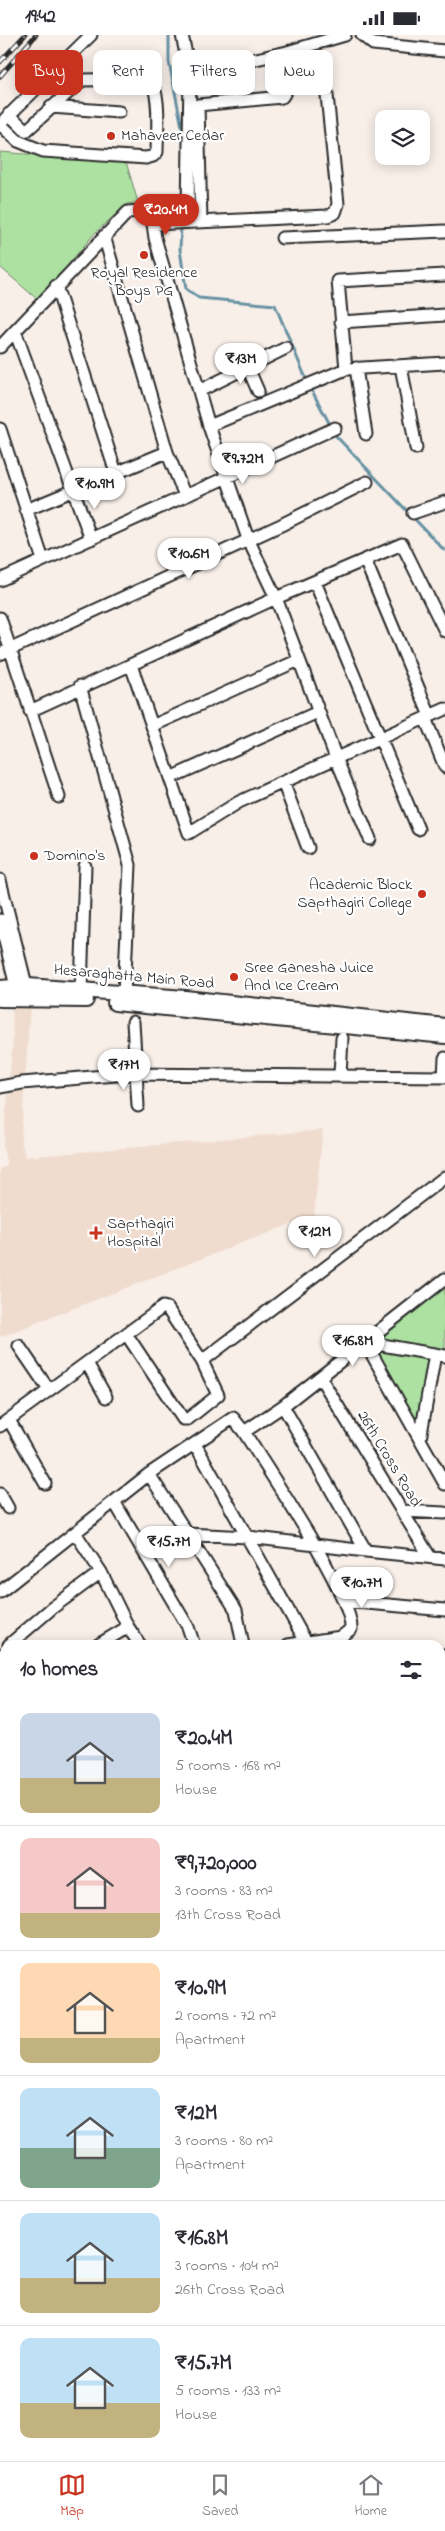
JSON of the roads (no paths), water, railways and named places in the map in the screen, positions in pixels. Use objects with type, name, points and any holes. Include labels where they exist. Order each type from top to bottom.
[{"type":"main road","name":"Hesaraghatta Main Road","points":[[0,988],[23,993],[445,1036]]},
{"type":"main road","name":"Hesaraghatta Main Road","points":[[0,999],[23,993],[81,991],[184,998],[445,1026]]},
{"type":"street","points":[[18,141],[26,131],[78,82],[86,78],[148,79],[153,82],[156,93],[157,152],[153,156],[146,158],[42,151],[18,141],[0,124],[91,35]]},
{"type":"street","points":[[182,35],[185,50]]},
{"type":"street","points":[[255,59],[345,35]]},
{"type":"street","points":[[362,35],[373,44],[445,51]]},
{"type":"street","points":[[153,224],[201,222],[327,216],[335,213],[338,205],[326,85],[320,82],[290,84],[282,97],[198,105],[201,222]]},
{"type":"street","points":[[178,223],[188,211],[190,95]]},
{"type":"street","points":[[52,107],[119,112]]},
{"type":"street","points":[[9,114],[26,131]]},
{"type":"street","points":[[0,347],[128,212],[151,209],[155,238],[198,391],[226,477],[248,539],[276,598],[318,712],[370,839]]},
{"type":"street","points":[[282,238],[445,231]]},
{"type":"street","points":[[104,237],[167,452],[185,496]]},
{"type":"street","points":[[366,433],[341,322],[338,281],[445,275]]},
{"type":"street","points":[[56,286],[116,473]]},
{"type":"street","points":[[341,322],[445,315]]},
{"type":"street","points":[[15,331],[91,539]]},
{"type":"street","points":[[198,391],[286,348]]},
{"type":"street","points":[[209,426],[351,369],[445,363]]},
{"type":"street","points":[[401,365],[416,448]]},
{"type":"street","points":[[248,368],[258,391]]},
{"type":"street","points":[[0,580],[335,428]]},
{"type":"street","points":[[0,429],[43,561]]},
{"type":"street","points":[[26,510],[167,452]]},
{"type":"street","points":[[5,652],[366,482]]},
{"type":"street","points":[[413,513],[445,502]]},
{"type":"street","points":[[30,711],[80,686],[131,665],[276,598],[402,544],[440,610],[445,631]]},
{"type":"street","points":[[365,560],[428,717],[445,767]]},
{"type":"street","points":[[315,582],[418,829]]},
{"type":"street","points":[[0,618],[5,652],[30,711],[59,797]]},
{"type":"street","points":[[152,726],[299,660]]},
{"type":"street","points":[[131,665],[189,833],[239,802],[445,709]]},
{"type":"street","points":[[80,686],[130,865],[124,995]]},
{"type":"street","points":[[170,778],[318,712]]},
{"type":"street","points":[[283,782],[308,848]]},
{"type":"street","points":[[81,991],[85,866]]},
{"type":"street","points":[[0,880],[23,993]]},
{"type":"street","points":[[0,920],[4,944],[23,993]]},
{"type":"street","points":[[133,1022],[138,1106]]},
{"type":"street","points":[[340,1075],[342,1038]]},
{"type":"street","points":[[0,1087],[22,1083],[136,1074],[444,1077],[445,1058]]},
{"type":"street","points":[[202,1361],[445,1177]]},
{"type":"street","points":[[244,1432],[283,1406],[445,1279]]},
{"type":"street","points":[[45,1483],[4,1423],[127,1335],[161,1308],[165,1307],[202,1361],[218,1395],[188,1419],[183,1419],[127,1335]]},
{"type":"street","points":[[365,1342],[440,1355],[420,1439]]},
{"type":"street","points":[[365,1342],[445,1484]]},
{"type":"street","points":[[20,1346],[49,1390]]},
{"type":"street","points":[[87,1363],[106,1397]]},
{"type":"street","name":"26th Cross Road","points":[[320,1377],[430,1557]]},
{"type":"street","points":[[283,1406],[366,1551]]},
{"type":"street","points":[[0,1592],[149,1475],[233,1418],[244,1432],[334,1579],[352,1619],[351,1629],[345,1640]]},
{"type":"street","points":[[195,1444],[305,1640]]},
{"type":"street","points":[[149,1475],[236,1610],[241,1640]]},
{"type":"street","points":[[0,1495],[8,1508]]},
{"type":"street","points":[[115,1503],[188,1627],[192,1640]]},
{"type":"street","points":[[402,1511],[445,1513]]},
{"type":"street","points":[[76,1534],[101,1572],[128,1627],[137,1640]]},
{"type":"street","points":[[187,1534],[312,1543],[445,1559]]},
{"type":"street","points":[[15,1640],[52,1608],[101,1572]]},
{"type":"street","points":[[344,1601],[445,1610]]},
{"type":"street","points":[[106,1640],[128,1627]]},
{"type":"waterway","points":[[169,35],[169,62],[184,137]]},
{"type":"waterway","points":[[181,215],[183,183]]},
{"type":"waterway","points":[[181,226],[180,250],[186,289],[199,298],[275,305],[307,381]]},
{"type":"waterway","points":[[310,387],[336,436],[444,550]]},
{"type":"railway","points":[[0,62],[25,35]]},
{"type":"railway","points":[[0,76],[36,35]]},
{"type":"place","name":"Mahaveer Cedar","points":[[111,136]]},
{"type":"place","name":"Royal Residence Boys PG","points":[[144,255]]},
{"type":"place","name":"Domino's","points":[[34,856]]},
{"type":"place","name":"Academic Block Sapthagiri College","points":[[422,894]]},
{"type":"place","name":"Sree Ganesha Juice And Ice Cream","points":[[234,977]]},
{"type":"place","name":"Sapthagiri Hospital","points":[[96,1233]]}]
